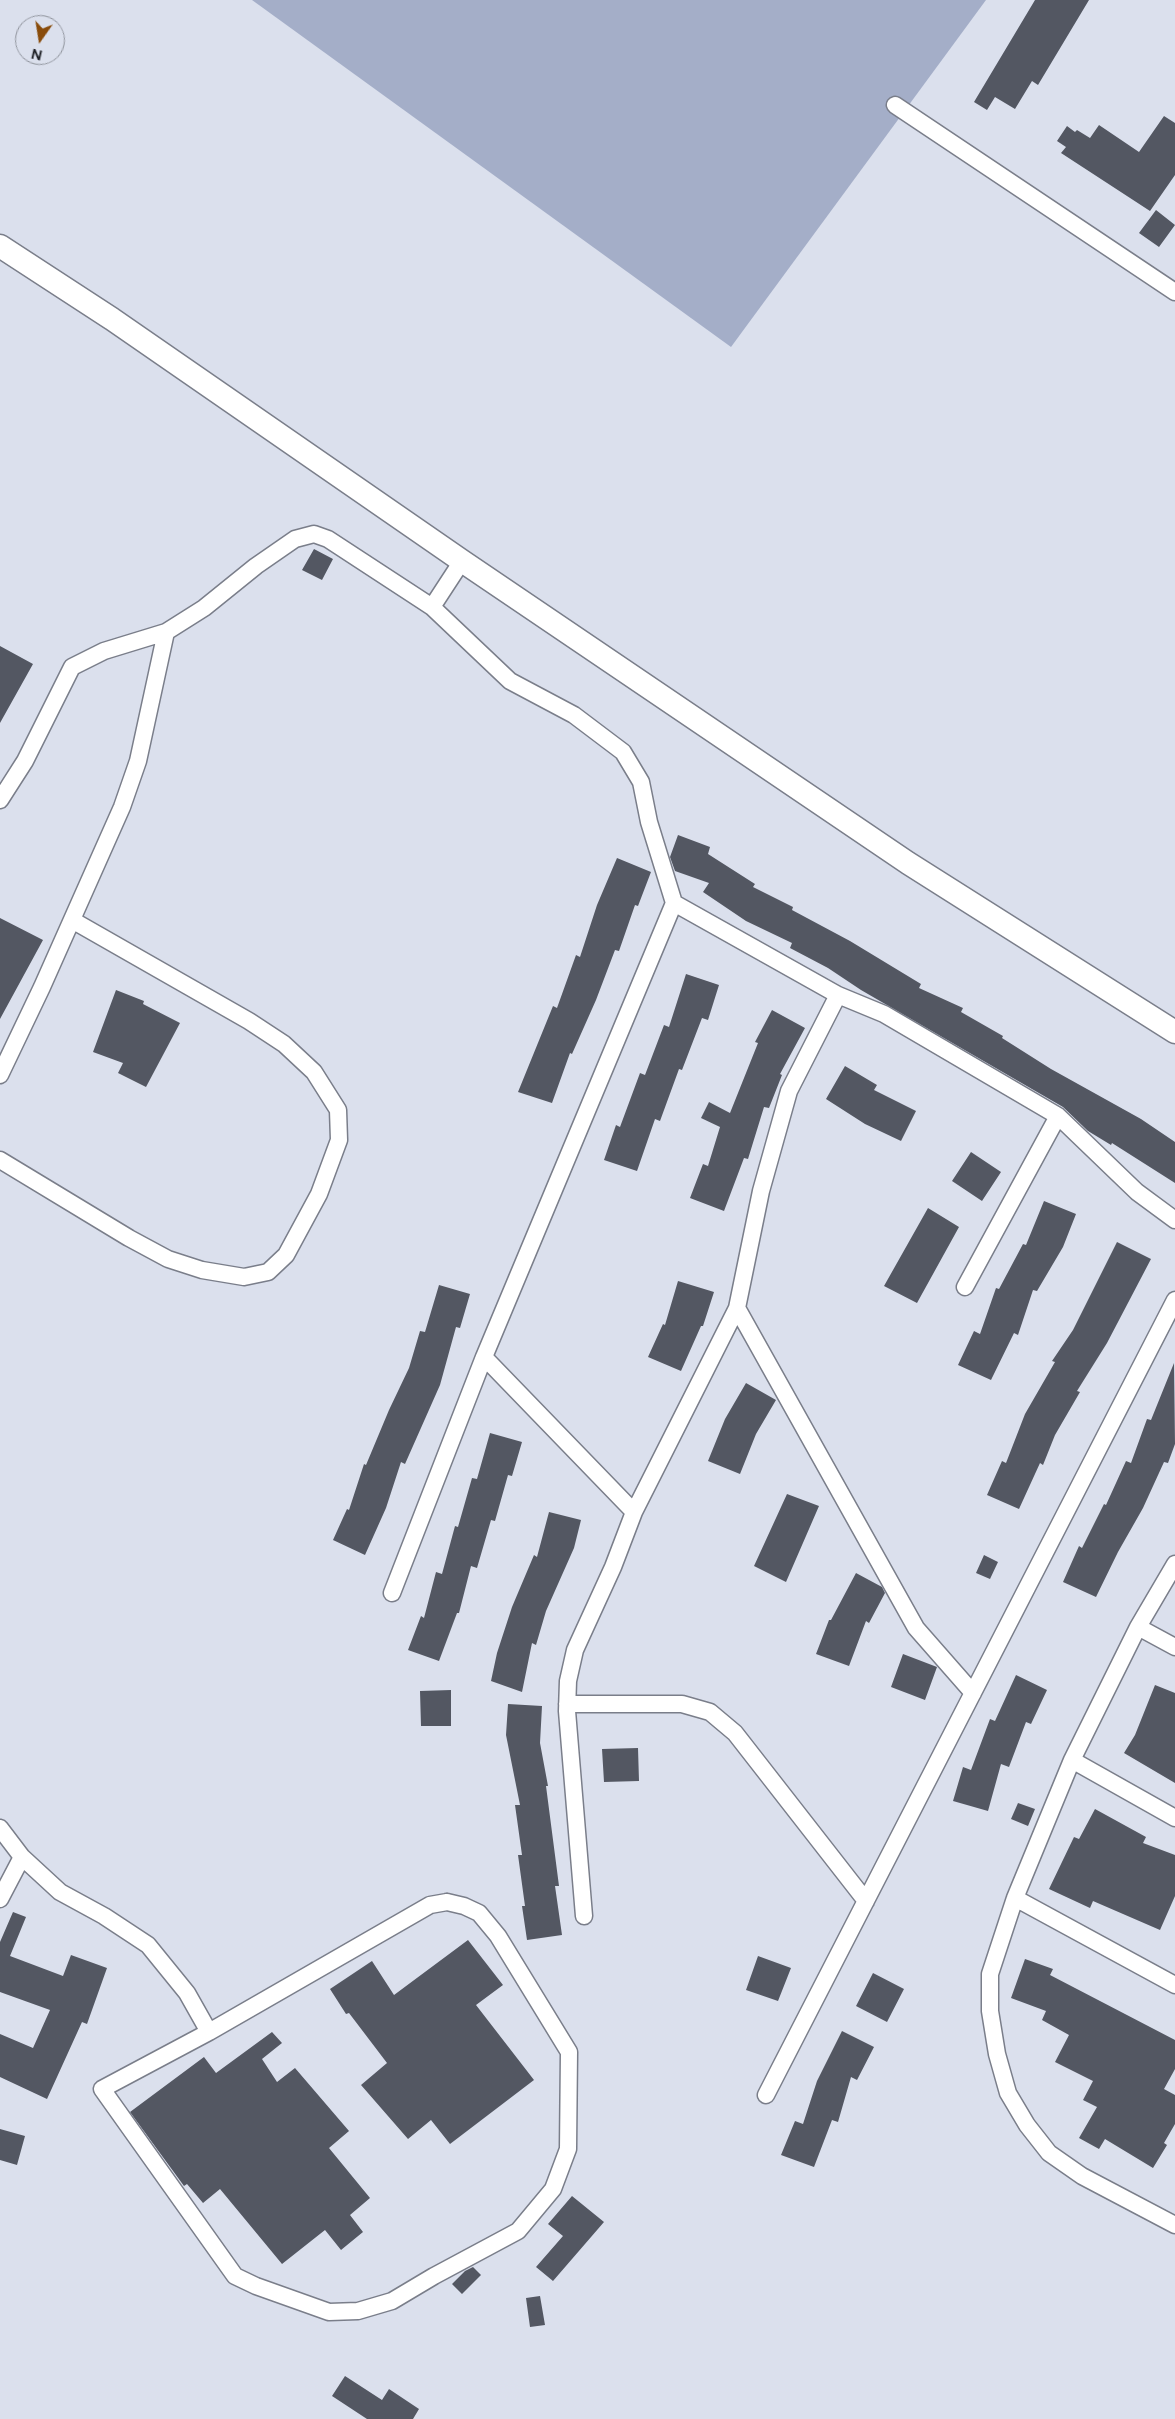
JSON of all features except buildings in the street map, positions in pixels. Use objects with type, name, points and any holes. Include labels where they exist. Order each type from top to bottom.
[{"type":"main road","points":[[0,246],[112,319],[462,561],[908,863],[1175,1032]]},
{"type":"street","points":[[895,105],[1175,292]]},
{"type":"street","points":[[0,800],[25,761],[72,667],[104,651],[166,632],[204,608],[256,566],[295,539],[314,534],[328,539],[432,607],[510,681],[574,715],[623,752],[641,782],[650,822],[674,903],[484,1358],[392,1593]]},
{"type":"street","points":[[432,607],[462,561]]},
{"type":"street","points":[[0,1075],[122,807],[138,761],[166,632]]},
{"type":"street","points":[[674,903],[838,995],[884,1014],[1058,1116],[1137,1192],[1175,1220]]},
{"type":"street","points":[[0,1160],[129,1238],[168,1259],[202,1270],[244,1277],[268,1272],[286,1254],[319,1194],[339,1140],[338,1110],[314,1072],[284,1044],[249,1021],[72,920]]},
{"type":"street","points":[[584,1916],[567,1704],[568,1681],[574,1650],[613,1567],[634,1512],[738,1308],[761,1191],[789,1091],[838,995]]},
{"type":"street","points":[[964,1287],[1058,1116]]},
{"type":"street","points":[[766,2095],[1175,1300]]},
{"type":"street","points":[[738,1308],[916,1628],[973,1693]]},
{"type":"street","points":[[484,1358],[634,1512]]},
{"type":"street","points":[[1175,1564],[1138,1627],[1072,1760],[1016,1898],[990,1974],[990,2011],[997,2054],[1008,2093],[1027,2125],[1050,2153],[1082,2176],[1175,2224]]},
{"type":"street","points":[[1138,1627],[1175,1647]]},
{"type":"street","points":[[567,1704],[682,1704],[710,1712],[735,1733],[866,1901]]},
{"type":"street","points":[[1072,1760],[1175,1818]]},
{"type":"street","points":[[0,1828],[22,1857],[60,1892],[104,1916],[148,1945],[186,1994],[209,2032]]},
{"type":"street","points":[[0,1899],[22,1857]]},
{"type":"street","points":[[1016,1898],[1175,1985]]},
{"type":"street","points":[[447,1902],[464,1906],[479,1913],[498,1936],[569,2052],[568,2150],[553,2189],[518,2231],[392,2301],[358,2311],[329,2312],[256,2286],[235,2276],[102,2089],[209,2032],[430,1905],[447,1902]]},
{"type":"shaded area","points":[[252,0],[986,0],[731,347]]}]
